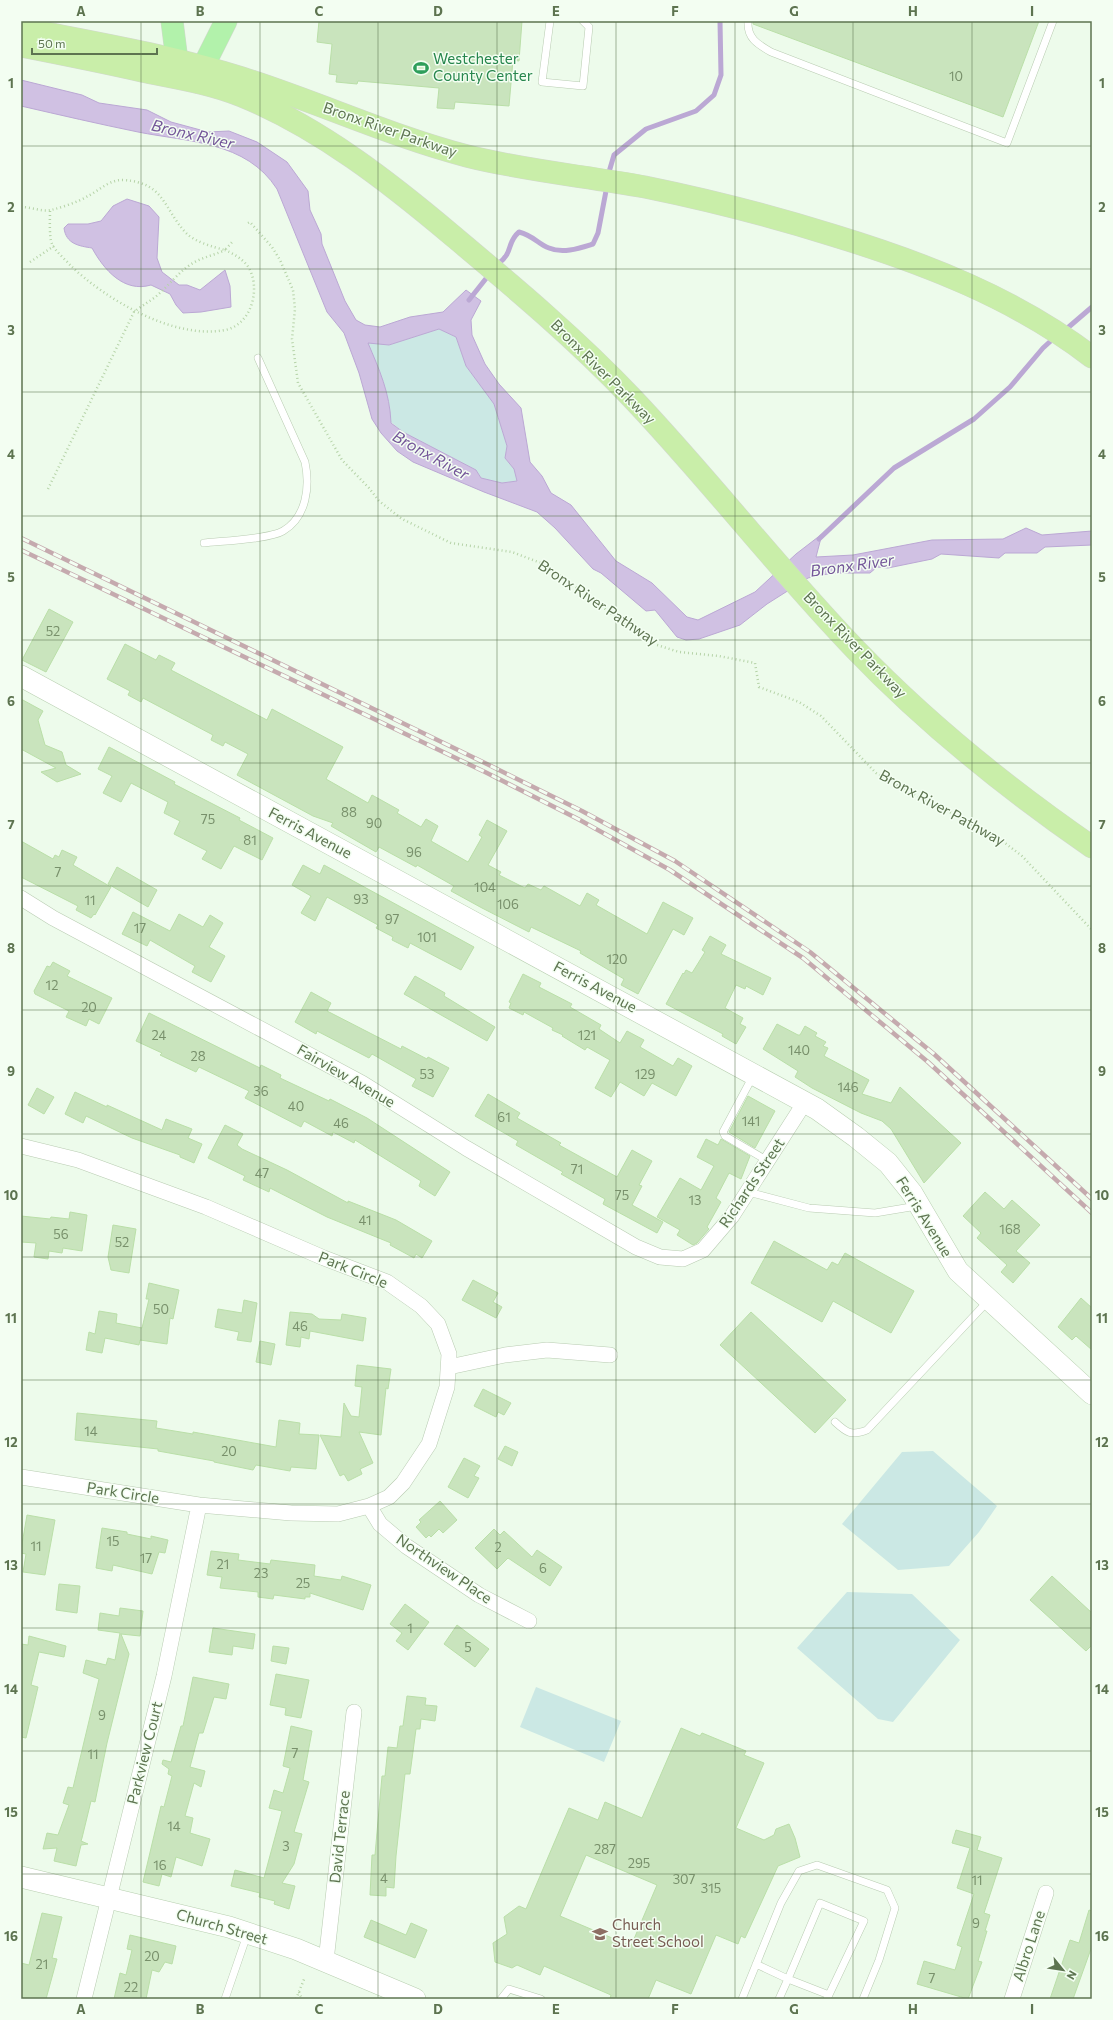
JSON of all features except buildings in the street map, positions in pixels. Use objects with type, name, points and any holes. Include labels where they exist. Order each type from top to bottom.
[{"type":"highway","name":"Bronx River Parkway","points":[[21,28],[189,72],[243,96],[307,129],[365,167],[430,217],[546,315],[612,378],[679,450],[817,608],[864,658],[924,714],[999,777],[1092,847]]},
{"type":"highway","name":"Bronx River Parkway","points":[[21,46],[252,81],[410,139],[468,156],[526,169],[616,182],[707,200],[831,234],[939,271],[981,290],[1040,322],[1092,357]]},
{"type":"main road","points":[[172,21],[189,72]]},
{"type":"main road","points":[[189,72],[226,21]]},
{"type":"street","name":"Ferris Avenue","points":[[21,676],[805,1102],[856,1137],[888,1162],[899,1175],[919,1206],[958,1271],[1092,1394]]},
{"type":"street","name":"Fairview Avenue","points":[[21,898],[53,918],[362,1083],[466,1148],[636,1247],[660,1257],[667,1258]]},
{"type":"street","name":"Richards Street","points":[[667,1258],[683,1259],[703,1250],[732,1216],[805,1102]]},
{"type":"street","name":"Park Circle","points":[[21,1146],[78,1160],[206,1207],[324,1258],[387,1282],[422,1306],[438,1324],[449,1354],[447,1387],[429,1444],[403,1483],[389,1497],[369,1506],[338,1514],[291,1513],[199,1505],[21,1477]]},
{"type":"street","points":[[449,1366],[505,1355],[547,1350],[610,1355]]},
{"type":"street","name":"Parkview Court","points":[[84,1999],[164,1676],[199,1505]]},
{"type":"street","name":"Northview Place","points":[[369,1506],[380,1524],[406,1546],[479,1595],[529,1621]]},
{"type":"street","name":"David Terrace","points":[[326,1961],[354,1712]]},
{"type":"street","name":"Church Street","points":[[21,1877],[248,1933],[296,1949],[415,1999]]},
{"type":"street","name":"Albro Lane","points":[[1012,1999],[1046,1893]]},
{"type":"lane","points":[[550,21],[542,82],[583,86],[589,27],[582,21]]},
{"type":"lane","points":[[748,21],[748,29],[751,39],[771,52],[1006,142],[1053,21]]},
{"type":"lane","points":[[204,543],[253,538],[283,531],[297,517],[307,497],[308,478],[305,462],[258,358]]},
{"type":"lane","points":[[754,1074],[723,1132],[725,1136],[768,1161]]},
{"type":"lane","points":[[748,1192],[816,1208],[875,1213],[919,1206]]},
{"type":"lane","points":[[835,1422],[847,1432],[857,1434],[867,1430],[989,1300]]},
{"type":"lane","points":[[742,1999],[781,1903],[799,1871],[817,1865],[887,1890],[895,1908],[879,1960],[863,1999]]},
{"type":"lane","points":[[756,1964],[788,1979],[828,1997],[864,1921],[820,1903],[788,1979],[779,1999]]},
{"type":"lane","points":[[226,1999],[248,1933]]},
{"type":"lane","points":[[501,1999],[509,1989],[541,1999]]},
{"type":"path","points":[[21,207],[30,207],[50,211],[88,196],[110,182],[122,180],[139,182],[154,189],[162,197],[187,234],[200,241],[225,250],[243,261],[250,270],[253,280],[254,294],[252,304],[243,321],[239,325],[227,330],[201,331],[171,325],[136,310],[109,297],[83,277],[53,245],[50,211]]},
{"type":"path","name":"Bronx River Pathway","points":[[248,223],[250,222],[256,227],[272,246],[293,290],[295,314],[292,339],[298,383],[342,460],[369,488],[379,501],[402,519],[451,543],[512,552],[546,565],[639,634],[657,645],[679,652],[719,656],[755,663],[759,687],[799,702],[821,716],[876,773],[906,791],[992,834],[1022,856],[1092,930]]},
{"type":"path","points":[[48,489],[122,334],[136,310],[162,290],[183,269],[198,260],[225,250],[233,241]]},
{"type":"path","points":[[30,262],[53,245]]},
{"type":"path","points":[[296,1999],[305,1977]]},
{"type":"path","points":[[299,1992],[302,1999]]},
{"type":"shaded area","points":[[439,329],[456,337],[466,366],[494,404],[507,446],[505,458],[514,469],[517,481],[502,483],[481,478],[476,470],[403,432],[391,422],[389,401],[386,391],[380,372],[367,342],[389,345]]},
{"type":"shaded area","points":[[933,1451],[997,1506],[979,1532],[949,1566],[898,1570],[842,1524],[902,1452]]},
{"type":"shaded area","points":[[847,1592],[912,1594],[960,1640],[893,1722],[878,1719],[797,1648]]},
{"type":"shaded area","points":[[536,1687],[621,1721],[604,1762],[520,1727]]},
{"type":"water","name":"Bronx River","points":[[21,80],[82,95],[99,103],[147,110],[171,122],[208,132],[229,131],[257,142],[287,162],[308,191],[310,210],[321,234],[322,244],[345,301],[356,320],[365,325],[380,327],[410,317],[443,312],[466,290],[481,301],[471,320],[472,335],[485,364],[499,384],[521,408],[530,462],[542,476],[551,493],[571,505],[616,561],[652,583],[687,617],[698,620],[755,592],[796,554],[822,534],[816,557],[853,555],[932,540],[1003,539],[1026,528],[1042,535],[1092,531],[1092,545],[1045,547],[1037,553],[1005,553],[999,558],[941,554],[932,559],[888,568],[877,567],[870,573],[834,573],[816,576],[808,578],[767,604],[740,625],[699,639],[686,640],[677,637],[655,610],[646,611],[601,573],[593,569],[555,528],[537,512],[484,492],[413,462],[397,451],[381,433],[372,419],[359,373],[344,333],[327,312],[277,189],[264,173],[249,161],[215,146],[94,123],[21,106]],"holes":[[[439,329],[456,337],[466,366],[494,404],[507,446],[505,458],[514,469],[517,481],[502,483],[481,478],[476,470],[403,432],[391,423],[389,402],[386,391],[368,343],[389,345]]]},
{"type":"water","points":[[127,199],[149,206],[159,217],[157,258],[162,272],[179,285],[187,285],[200,290],[225,270],[230,286],[231,307],[201,312],[183,313],[176,305],[170,294],[151,285],[141,287],[124,283],[116,278],[102,264],[92,248],[78,245],[67,238],[64,228],[68,224],[88,224],[101,221],[113,206]]},
{"type":"waterway","points":[[609,172],[614,155],[646,129],[696,111],[714,95],[721,75],[720,21]]},
{"type":"waterway","points":[[498,264],[503,260],[508,252],[512,240],[519,232],[554,250],[571,250],[593,244],[598,233],[606,191]]},
{"type":"waterway","points":[[469,300],[488,276]]},
{"type":"waterway","points":[[1064,331],[1092,307]]},
{"type":"waterway","points":[[819,539],[894,468],[974,419],[1010,387],[1043,348],[1054,338]]},
{"type":"railway","points":[[21,538],[489,765],[582,811],[675,861],[810,952],[934,1054],[1092,1199]]},
{"type":"railway","points":[[21,550],[485,772],[578,819],[670,870],[803,958],[928,1062],[1092,1213]]},
{"type":"place","name":"Westchester County Center","points":[[421,68]]},
{"type":"place","name":"Church Street School","points":[[600,1934]]}]
